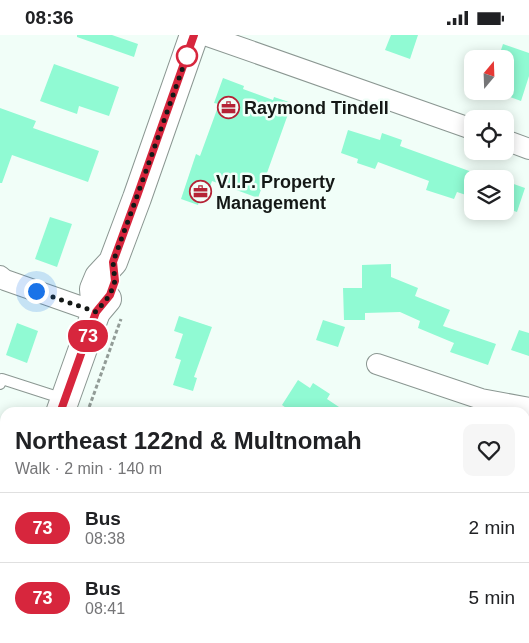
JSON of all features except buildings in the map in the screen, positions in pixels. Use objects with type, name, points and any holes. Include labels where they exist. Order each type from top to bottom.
[{"type":"main road","points":[[71,407],[109,315],[94,289],[99,277],[113,262],[194,35]]},
{"type":"street","points":[[205,35],[464,126]]},
{"type":"street","points":[[514,143],[529,149]]},
{"type":"street","points":[[0,276],[5,280],[109,315]]},
{"type":"street","points":[[377,364],[482,399],[524,407]]},
{"type":"lane","points":[[1,380],[68,407]]},
{"type":"path","points":[[71,407],[109,315]]},
{"type":"bus line","name":"73","points":[[62,407],[96,312],[110,295],[115,281],[113,262],[194,35]]},
{"type":"place","name":"Raymond Tindell","points":[[228,108]]},
{"type":"place","name":"V.I.P. Property Management","points":[[200,192]]},
{"type":"route","points":[[36,291],[96,312],[110,295],[115,281],[113,262],[187,56]]}]
